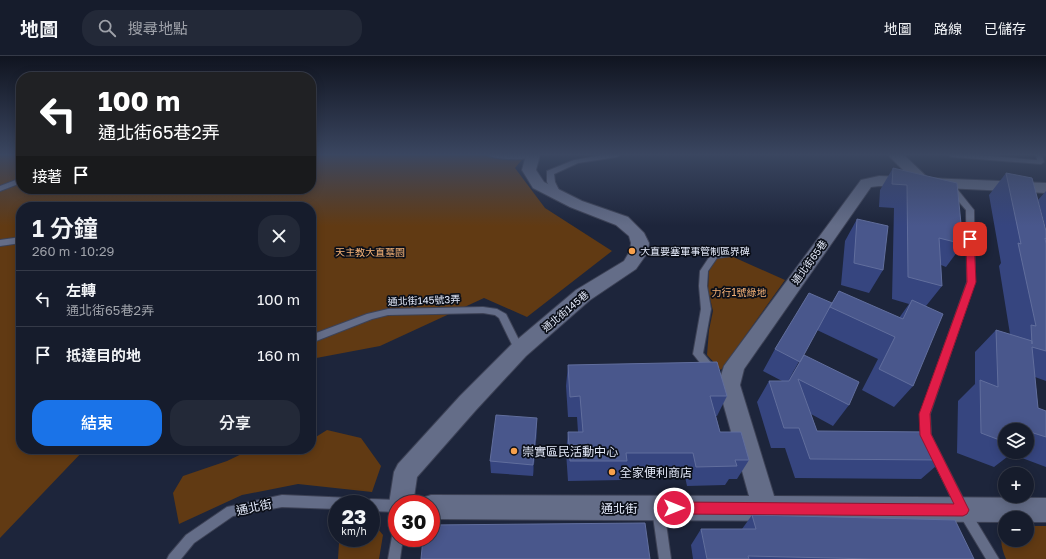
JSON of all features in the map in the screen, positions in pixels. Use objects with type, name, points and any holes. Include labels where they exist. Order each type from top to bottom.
[{"type":"street","name":"通北街145巷","points":[[403,495],[406,472],[468,403],[519,350],[583,295],[630,265],[640,252],[640,242],[636,233],[622,221],[576,204],[538,185],[535,178]]},
{"type":"street","points":[[920,178],[924,182]]},
{"type":"street","name":"通北街65巷","points":[[729,385],[734,366],[866,183],[879,181],[924,182],[1046,188]]},
{"type":"street","points":[[729,385],[765,509]]},
{"type":"street","name":"通北街","points":[[440,507],[1046,510]]},
{"type":"lane","points":[[550,178],[550,182],[557,194]]},
{"type":"lane","points":[[0,189],[16,182]]},
{"type":"lane","points":[[948,183],[970,210],[971,282],[924,414],[926,435],[963,510],[993,559]]},
{"type":"lane","points":[[0,243],[16,241]]},
{"type":"lane","points":[[729,254],[715,255],[704,271],[703,286],[706,309],[698,354],[710,369],[729,385]]},
{"type":"lane","name":"通北街145號3弄","points":[[316,337],[370,316],[388,312],[483,310],[497,312],[503,316],[519,350]]},
{"type":"lane","name":"通北街","points":[[173,559],[190,539],[231,511],[282,501],[328,503]]},
{"type":"lane","points":[[658,508],[666,559]]},
{"type":"lane","points":[[394,559],[396,547]]},
{"type":"green space","name":"天主教大直墓園","points":[[0,178],[16,178],[16,194],[316,194],[316,178],[523,178],[545,208],[612,251],[527,317],[484,298],[380,346],[316,358],[316,202],[16,202],[16,454],[80,454],[0,538]]},
{"type":"green space","name":"力行1號綠地","points":[[731,256],[785,280],[721,370],[707,355],[709,330],[713,311],[708,290],[709,271],[716,258]]},
{"type":"green space","points":[[327,430],[361,438],[381,466],[372,492],[298,484],[242,495],[179,524],[173,493],[183,476],[227,461],[242,454],[316,454],[316,437]]},
{"type":"green space","points":[[1034,526],[1046,526],[1046,559],[1006,559],[1002,547],[1034,547]]},
{"type":"green space","points":[[380,531],[383,535],[379,559],[338,559],[339,547],[380,547]]},
{"type":"building","points":[[892,178],[938,178],[957,183],[963,244],[939,238],[942,286],[908,277],[907,185],[892,184]]},
{"type":"building","points":[[1007,178],[1032,178],[1046,231],[1046,351],[1032,347],[1038,408],[1046,411],[1046,437],[1034,433],[1034,423],[998,423],[998,439],[981,433],[980,380],[998,387],[996,330],[1032,341],[1031,325],[1036,326],[1018,243],[1021,244]]},
{"type":"building","points":[[857,219],[888,226],[883,270],[854,263]]},
{"type":"building","points":[[839,291],[903,319],[912,300],[943,314],[913,386],[879,369],[895,337],[830,307]]},
{"type":"building","points":[[809,293],[832,303],[800,362],[775,349]]},
{"type":"building","points":[[804,355],[859,382],[849,405],[798,379],[817,431],[929,432],[943,460],[810,459],[799,428],[784,428],[769,381],[789,381]]},
{"type":"building","points":[[717,362],[727,396],[710,396],[720,432],[741,432],[749,460],[735,460],[737,466],[696,467],[693,453],[626,453],[627,461],[570,461],[568,432],[583,432],[580,396],[570,397],[568,365]]},
{"type":"building","name":"崇實區民活動中心","points":[[496,415],[537,418],[533,465],[490,461]]},
{"type":"building","points":[[752,515],[955,520],[974,559],[873,559],[748,556],[749,559],[707,559],[701,529],[756,529]]},
{"type":"building","points":[[645,523],[650,559],[421,559],[422,547],[440,547],[440,525]]},
{"type":"place","name":"大直要塞軍事管制區界碑","points":[[632,251]]},
{"type":"place","name":"崇實區民活動中心","points":[[514,451]]},
{"type":"place","name":"全家便利商店","points":[[612,472]]},
{"type":"route","points":[[674,508],[963,510],[926,435],[924,414],[971,282],[970,239]]}]
